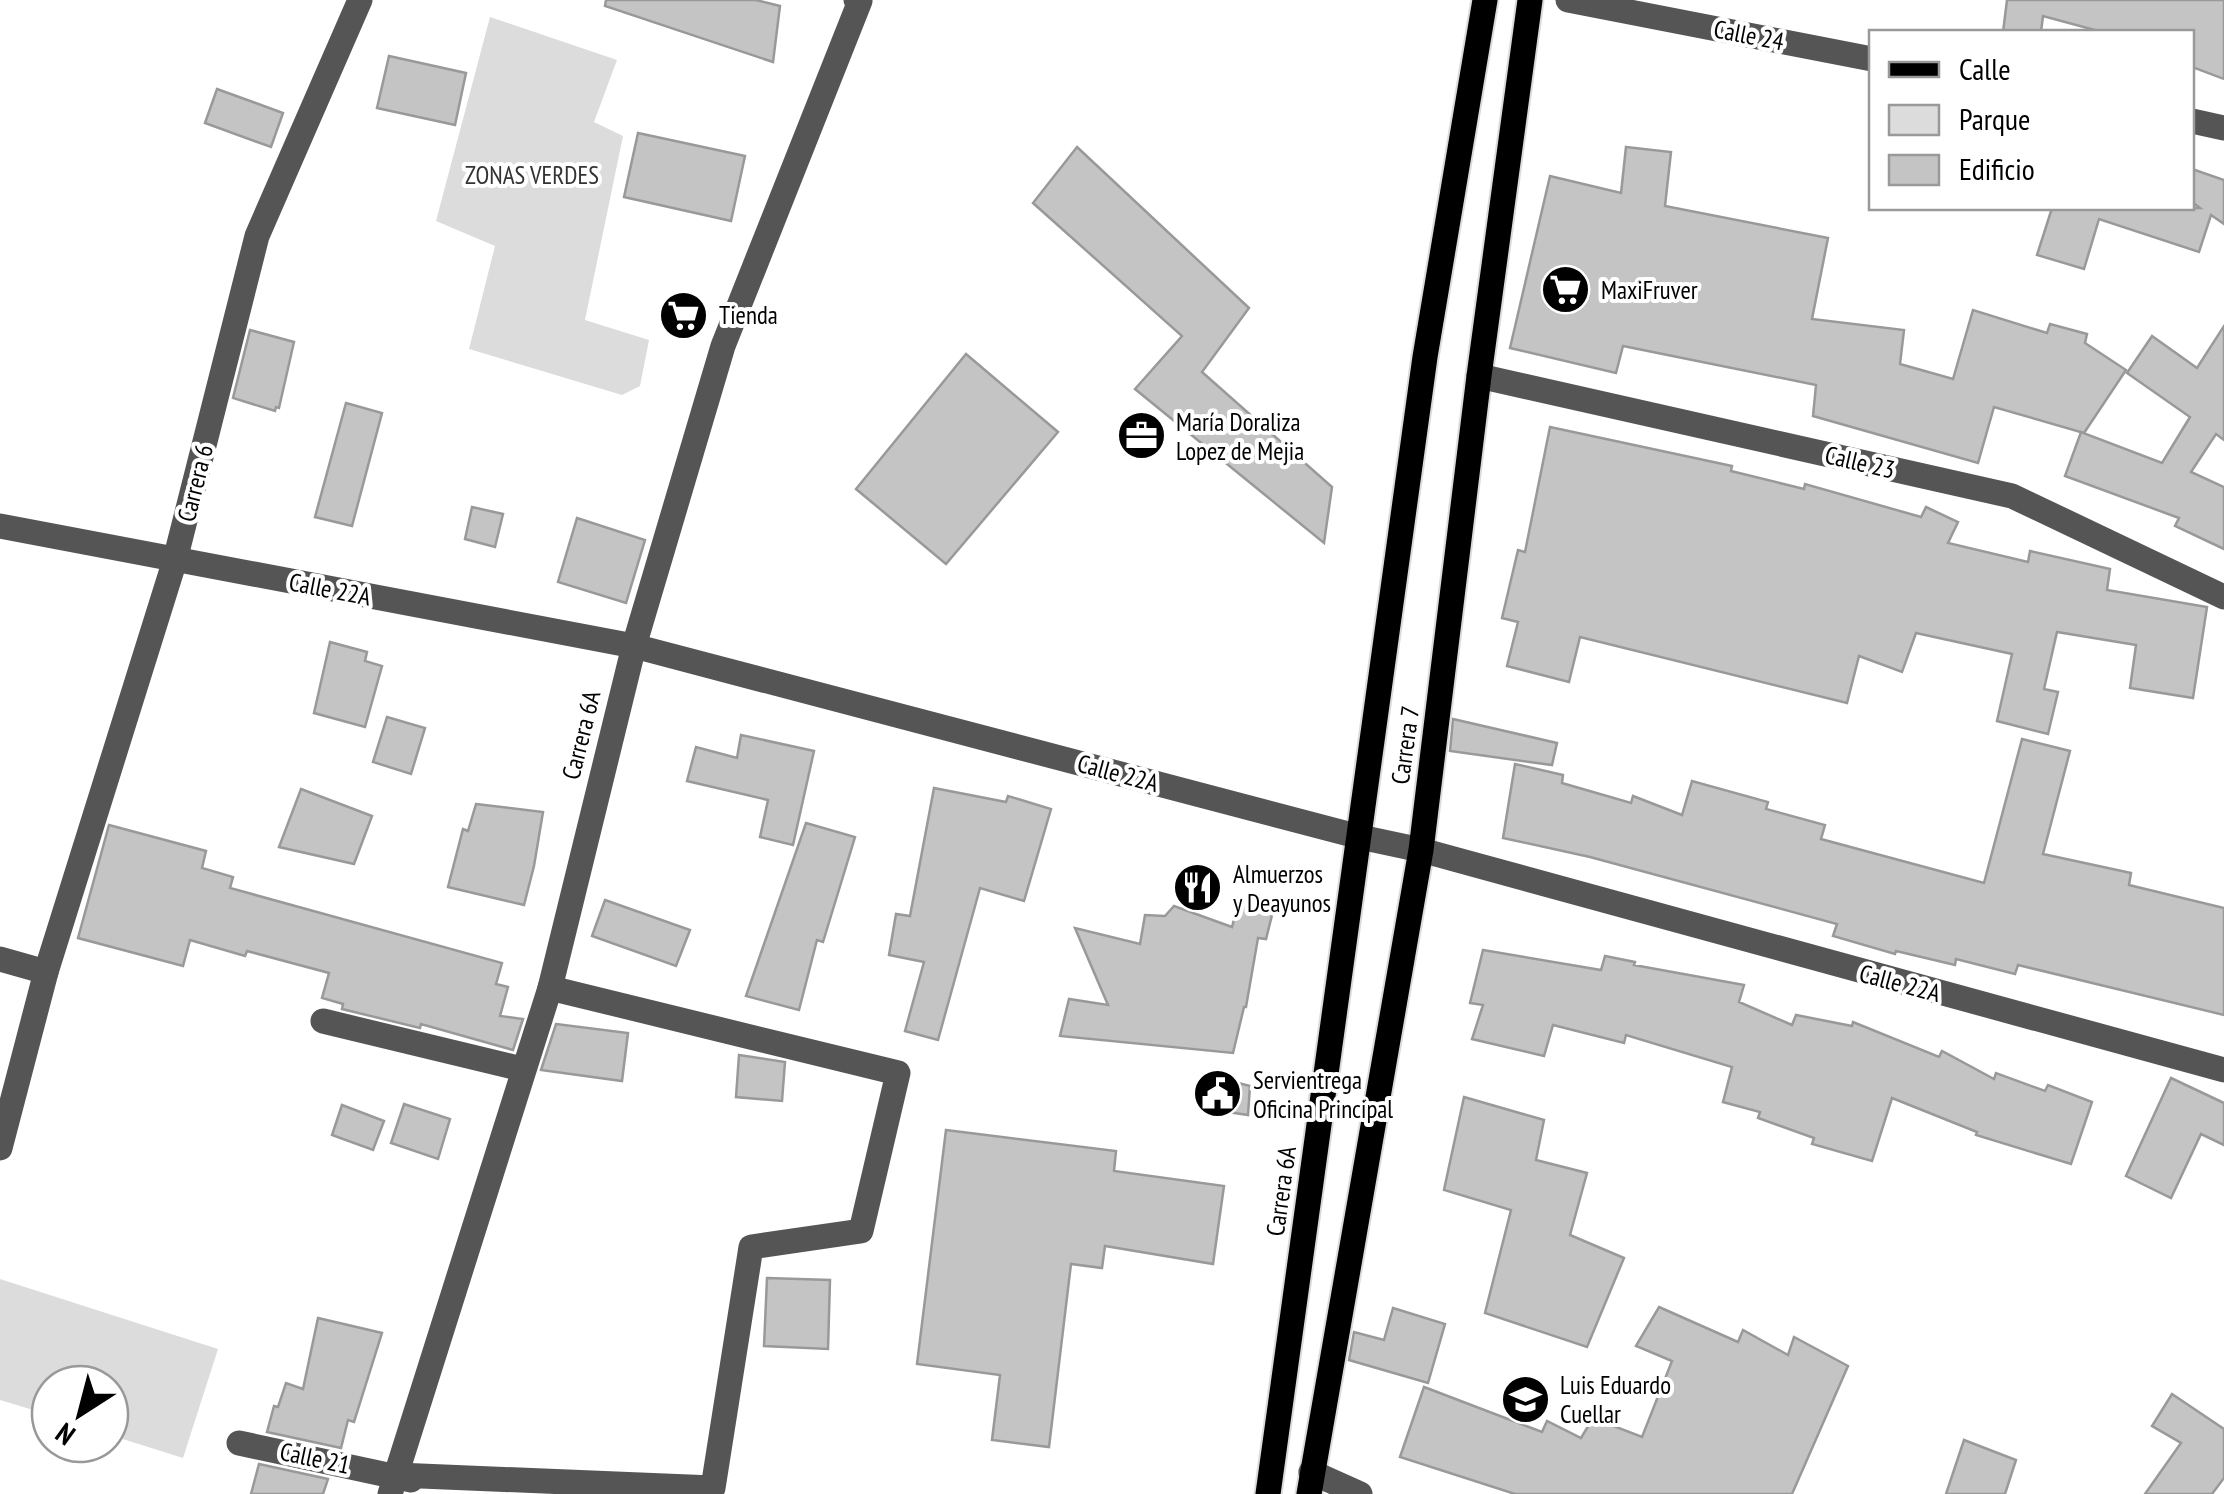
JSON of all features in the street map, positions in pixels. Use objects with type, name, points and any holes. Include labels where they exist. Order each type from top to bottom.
[{"type":"main road","name":"Carrera 7","points":[[1360,837],[1426,357],[1485,0]]},
{"type":"main road","name":"Carrera 7","points":[[1310,1483],[1422,850],[1479,376],[1530,0]]},
{"type":"main road","name":"Carrera 6A","points":[[1268,1494],[1360,837]]},
{"type":"street","name":"Carrera 6","points":[[0,1148],[46,972],[176,560],[258,236],[360,0]]},
{"type":"street","name":"Calle 24","points":[[1568,0],[1869,58]]},
{"type":"street","name":"Carrera 6A","points":[[393,1484],[550,988],[634,646],[724,346],[858,1]]},
{"type":"street","points":[[2194,121],[2224,128]]},
{"type":"street","name":"Calle 23","points":[[1479,376],[2012,496],[2224,598]]},
{"type":"street","name":"Calle 22A","points":[[0,526],[634,646],[1422,850],[2224,1070]]},
{"type":"street","points":[[0,959],[46,972]]},
{"type":"street","points":[[393,1484],[713,1488],[752,1247],[861,1232],[898,1072],[550,988]]},
{"type":"street","points":[[323,1021],[522,1069]]},
{"type":"street","name":"Calle 21","points":[[239,1442],[393,1484],[448,1494]]},
{"type":"street","points":[[1310,1483],[1360,1494]]},
{"type":"green space","name":"ZONAS VERDES","points":[[490,17],[617,60],[594,122],[623,136],[585,320],[649,340],[640,386],[622,395],[469,349],[495,246],[436,221]]},
{"type":"green space","points":[[0,1279],[218,1349],[183,1458],[130,1441],[130,1364],[30,1364],[30,1409],[0,1400]]},
{"type":"building","points":[[606,0],[756,0],[780,6],[773,62],[605,6]]},
{"type":"building","points":[[2007,0],[2224,0],[2224,79],[2194,68],[2194,30],[2095,30],[2043,16],[2041,30],[2003,30]]},
{"type":"building","points":[[389,56],[466,73],[455,125],[377,108]]},
{"type":"building","points":[[217,89],[283,113],[271,147],[205,123]]},
{"type":"building","points":[[638,133],[745,156],[731,221],[624,197]]},
{"type":"building","points":[[1077,147],[1249,308],[1202,372],[1332,487],[1324,543],[1135,389],[1182,336],[1033,203]]},
{"type":"building","points":[[1626,147],[1671,152],[1665,206],[1828,238],[1812,319],[1904,330],[1900,364],[1953,379],[1973,310],[2047,333],[2050,324],[2087,334],[2085,343],[2126,370],[2084,433],[1994,407],[1978,463],[1813,416],[1816,385],[1623,346],[1616,373],[1510,348],[1550,176],[1621,193]]},
{"type":"building","points":[[2194,170],[2224,180],[2224,224],[2211,215],[2199,252],[2099,219],[2084,269],[2037,255],[2051,210],[2200,208],[2194,204]]},
{"type":"building","points":[[2224,326],[2224,440],[2216,434],[2191,472],[2224,487],[2224,549],[2175,526],[2179,518],[2065,476],[2081,432],[2162,463],[2190,417],[2127,373],[2152,336],[2197,368]]},
{"type":"building","points":[[250,330],[294,342],[279,408],[275,411],[233,398]]},
{"type":"building","points":[[966,354],[1058,432],[946,564],[856,489]]},
{"type":"building","points":[[346,403],[382,413],[352,526],[315,517]]},
{"type":"building","points":[[1550,427],[1732,466],[1731,471],[1804,489],[1805,484],[1921,517],[1926,507],[1958,522],[1948,543],[2028,562],[2030,551],[2110,569],[2107,590],[2207,607],[2193,698],[2130,688],[2136,645],[2057,632],[2044,689],[2058,692],[2048,734],[1997,721],[2012,654],[1916,633],[1902,672],[1859,656],[1847,703],[1580,637],[1569,682],[1507,666],[1518,622],[1502,618],[1518,550],[1525,552]]},
{"type":"building","points":[[472,507],[503,514],[495,547],[465,539]]},
{"type":"building","points":[[577,518],[645,540],[626,603],[558,582]]},
{"type":"building","points":[[330,642],[367,652],[365,661],[382,666],[365,727],[314,713]]},
{"type":"building","points":[[387,717],[425,728],[411,774],[373,762]]},
{"type":"building","points":[[1453,719],[1557,743],[1552,765],[1450,751]]},
{"type":"building","points":[[741,735],[814,751],[793,845],[760,837],[768,800],[687,781],[696,747],[737,758]]},
{"type":"building","points":[[2022,739],[2070,751],[2043,854],[2131,873],[2129,885],[2224,908],[2224,1015],[2018,965],[2015,974],[1956,959],[1955,965],[1896,951],[1895,954],[1833,936],[1837,924],[1590,857],[1503,838],[1515,764],[1563,775],[1562,783],[1631,803],[1633,796],[1682,815],[1692,781],[1768,802],[1766,809],[1825,825],[1821,839],[1984,883]]},
{"type":"building","points":[[934,788],[1006,802],[1008,796],[1051,809],[1024,901],[980,888],[938,1040],[905,1031],[924,962],[889,955],[896,914],[910,916]]},
{"type":"building","points":[[301,789],[372,816],[354,864],[279,847]]},
{"type":"building","points":[[476,804],[543,812],[524,905],[448,887],[463,829],[468,831]]},
{"type":"building","points":[[806,823],[855,837],[823,942],[817,940],[799,1010],[746,996]]},
{"type":"building","points":[[109,825],[206,851],[202,868],[233,877],[230,888],[502,963],[496,984],[508,987],[500,1016],[523,1019],[513,1050],[421,1024],[420,1028],[342,1009],[343,1004],[322,998],[329,973],[247,951],[245,956],[190,940],[183,966],[78,938]]},
{"type":"building","points":[[1240,897],[1274,907],[1266,939],[1258,938],[1233,1053],[1060,1036],[1069,999],[1108,1005],[1075,928],[1140,944],[1145,915],[1165,916],[1174,906],[1232,927]]},
{"type":"building","points":[[605,900],[690,930],[676,966],[592,936]]},
{"type":"building","points":[[1483,950],[1601,970],[1605,956],[1744,985],[1739,1002],[1792,1025],[1796,1015],[1852,1026],[1853,1022],[1939,1057],[1942,1051],[1994,1079],[1996,1073],[2045,1091],[2048,1085],[2092,1102],[2071,1164],[1976,1135],[1977,1132],[1892,1098],[1872,1161],[1812,1144],[1814,1138],[1758,1118],[1760,1112],[1723,1102],[1732,1067],[1626,1035],[1624,1043],[1553,1025],[1544,1056],[1472,1039],[1483,1005],[1470,1003]]},
{"type":"building","points":[[556,1024],[628,1033],[622,1081],[541,1070]]},
{"type":"building","points":[[739,1055],[785,1062],[782,1101],[736,1097]]},
{"type":"building","points":[[1207,1075],[1250,1086],[1248,1115],[1200,1108]]},
{"type":"building","points":[[2171,1078],[2224,1103],[2224,1145],[2201,1134],[2171,1198],[2126,1176]]},
{"type":"building","points":[[1464,1097],[1544,1120],[1536,1160],[1587,1173],[1570,1235],[1624,1258],[1587,1347],[1485,1313],[1511,1210],[1444,1190]]},
{"type":"building","points":[[404,1104],[450,1119],[438,1159],[391,1143]]},
{"type":"building","points":[[342,1105],[384,1121],[373,1150],[332,1135]]},
{"type":"building","points":[[946,1130],[1116,1151],[1114,1171],[1224,1186],[1213,1264],[1105,1246],[1102,1268],[1071,1264],[1049,1447],[992,1440],[1000,1375],[917,1364]]},
{"type":"building","points":[[767,1278],[830,1280],[828,1349],[764,1346]]},
{"type":"building","points":[[1659,1307],[1738,1342],[1743,1330],[1788,1355],[1794,1337],[1848,1366],[1792,1494],[1515,1494],[1400,1457],[1424,1387],[1542,1432],[1547,1421],[1581,1438],[1593,1418],[1642,1437],[1672,1361],[1636,1346]]},
{"type":"building","points":[[1393,1308],[1445,1324],[1428,1383],[1349,1360],[1354,1332],[1384,1340]]},
{"type":"building","points":[[318,1318],[382,1333],[354,1422],[348,1420],[341,1448],[267,1432],[286,1383],[303,1389]]},
{"type":"building","points":[[2172,1394],[2224,1429],[2224,1478],[2212,1494],[2145,1494],[2181,1443],[2152,1426]]},
{"type":"building","points":[[1964,1440],[2016,1460],[2005,1494],[1946,1494]]},
{"type":"building","points":[[259,1464],[328,1479],[323,1494],[251,1494]]},
{"type":"place","name":"MaxiFruver","points":[[1566,290]]},
{"type":"place","name":"Tienda","points":[[684,315]]},
{"type":"place","name":"María Doraliza Lopez de Mejia","points":[[1141,436]]},
{"type":"place","name":"Almuerzos y Deayunos","points":[[1198,888]]},
{"type":"place","name":"Servientrega Oficina Principal","points":[[1218,1094]]},
{"type":"place","name":"Luis Eduardo Cuellar","points":[[1525,1399]]}]
